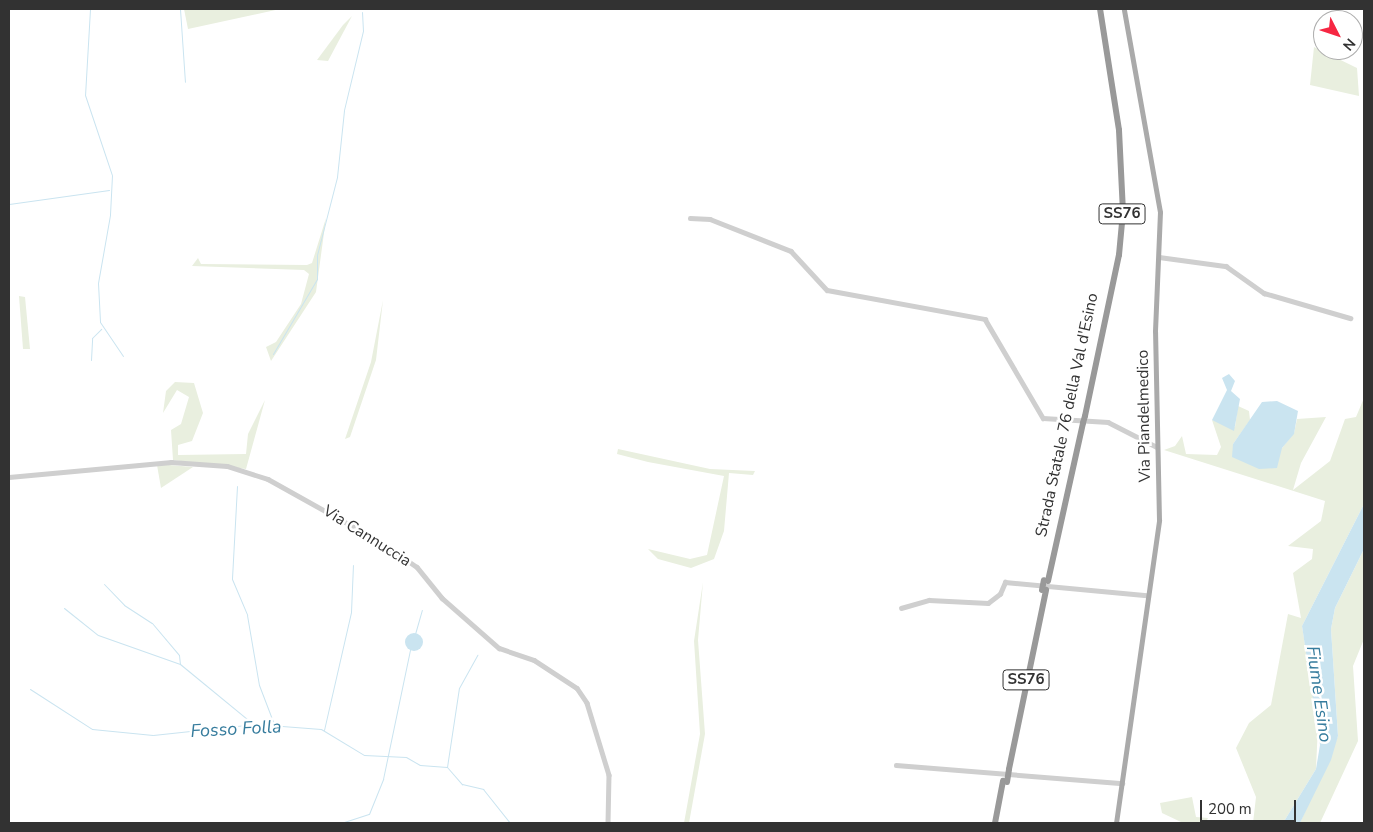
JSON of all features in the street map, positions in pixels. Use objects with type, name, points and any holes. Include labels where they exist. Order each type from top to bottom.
[{"type":"highway","name":"Strada Statale 76 della Val d'Esino","points":[[1082,420],[1115,255],[1118,211],[1114,130],[1096,9]]},
{"type":"highway","name":"Strada Statale 76 della Val d'Esino","points":[[999,823],[1007,769],[1044,590],[1119,255],[1122,212],[1118,130],[1100,9]]},
{"type":"highway","name":"Strada Statale 76 della Val d'Esino","points":[[995,823],[1005,782]]},
{"type":"main road","name":"Via Piandelmedico","points":[[1116,823],[1142,665],[1146,596],[1159,520],[1155,331],[1160,257],[1159,192],[1124,9]]},
{"type":"street","points":[[690,218],[710,219],[791,251],[828,290],[985,319],[1043,418],[1108,422],[1157,447]]},
{"type":"street","points":[[1160,257],[1226,266],[1238,271],[1258,291],[1350,318]]},
{"type":"street","name":"Via Cannuccia","points":[[9,477],[171,462],[227,466],[268,479],[372,536],[417,567],[442,598],[499,648],[534,660],[577,688],[587,703],[609,775],[608,823]]},
{"type":"street","points":[[901,608],[929,600],[988,603],[1000,594],[1005,582],[1146,596]]},
{"type":"street","points":[[896,765],[1122,783]]},
{"type":"green space","points":[[184,9],[280,9],[188,29]]},
{"type":"green space","points":[[352,16],[328,61],[317,60],[343,25]]},
{"type":"green space","points":[[1313,56],[1313,60],[1341,60],[1357,68],[1359,96],[1310,85]]},
{"type":"green space","points":[[326,218],[316,292],[271,361],[266,347],[276,342],[301,304],[309,274],[304,270],[192,266],[198,258],[201,264],[307,265],[312,263]]},
{"type":"green space","points":[[19,296],[25,297],[30,349],[23,349]]},
{"type":"green space","points":[[383,300],[376,360],[350,437],[345,439],[371,362]]},
{"type":"green space","points":[[175,382],[194,383],[203,413],[192,441],[178,445],[178,455],[246,454],[248,434],[265,400],[246,469],[173,460],[171,430],[181,424],[189,397],[177,390],[163,413],[166,391]]},
{"type":"green space","points":[[1364,398],[1364,504],[1302,626],[1318,725],[1316,769],[1283,823],[1253,823],[1256,797],[1236,748],[1249,723],[1271,705],[1288,614],[1301,618],[1293,573],[1312,559],[1313,549],[1288,546],[1321,521],[1325,501],[1164,450],[1175,446],[1182,436],[1186,454],[1217,455],[1221,447],[1212,420],[1235,427],[1238,406],[1249,411],[1250,420],[1233,444],[1282,448],[1294,433],[1297,419],[1326,417],[1301,463],[1293,490],[1330,461],[1345,419],[1356,417]]},
{"type":"green space","points":[[618,449],[710,469],[755,471],[753,475],[729,473],[724,531],[714,559],[691,568],[658,559],[648,549],[690,559],[707,555],[724,476],[648,462],[617,454]]},
{"type":"green space","points":[[157,465],[169,465],[193,467],[161,488]]},
{"type":"green space","points":[[1364,549],[1364,639],[1353,666],[1358,741],[1320,823],[1300,823],[1338,736],[1331,629],[1335,608]]},
{"type":"green space","points":[[703,582],[698,640],[705,734],[689,823],[684,823],[700,734],[694,641]]},
{"type":"green space","points":[[1192,797],[1196,817],[1208,818],[1206,822],[1181,822],[1162,813],[1160,803]]},
{"type":"water","points":[[1229,374],[1235,381],[1231,391],[1240,399],[1234,431],[1212,420],[1227,390],[1222,378]]},
{"type":"water","points":[[1277,401],[1298,411],[1294,434],[1282,448],[1277,468],[1259,469],[1232,457],[1233,444],[1262,402]]},
{"type":"water","name":"Fiume Esino","points":[[1364,504],[1364,549],[1335,608],[1331,629],[1338,736],[1331,760],[1300,823],[1283,823],[1316,769],[1320,745],[1302,626]]},
{"type":"water","points":[[410,633],[418,633],[423,638],[421,649],[410,651],[405,646],[405,638]]},
{"type":"waterway","points":[[90,9],[85,95],[112,175],[110,215],[98,283],[100,322],[123,356]]},
{"type":"waterway","points":[[180,9],[185,82]]},
{"type":"waterway","points":[[273,354],[317,279],[317,255],[337,177],[344,110],[363,31],[362,12]]},
{"type":"waterway","points":[[9,204],[109,190]]},
{"type":"waterway","points":[[91,360],[92,338],[101,329]]},
{"type":"waterway","points":[[237,486],[232,579],[247,615],[259,685],[275,727]]},
{"type":"waterway","points":[[324,730],[351,612],[353,565]]},
{"type":"waterway","points":[[104,584],[124,605],[152,623],[179,655],[180,664]]},
{"type":"waterway","points":[[64,608],[98,635],[180,664],[253,724]]},
{"type":"waterway","points":[[415,634],[422,610]]},
{"type":"waterway","points":[[341,823],[369,814],[383,779],[410,650]]},
{"type":"waterway","points":[[447,767],[459,688],[477,655]]},
{"type":"waterway","name":"Fosso Folla","points":[[30,689],[92,729],[153,735],[256,724],[321,729],[364,755],[406,757],[420,765],[447,767],[462,784],[483,789],[510,823]]}]
